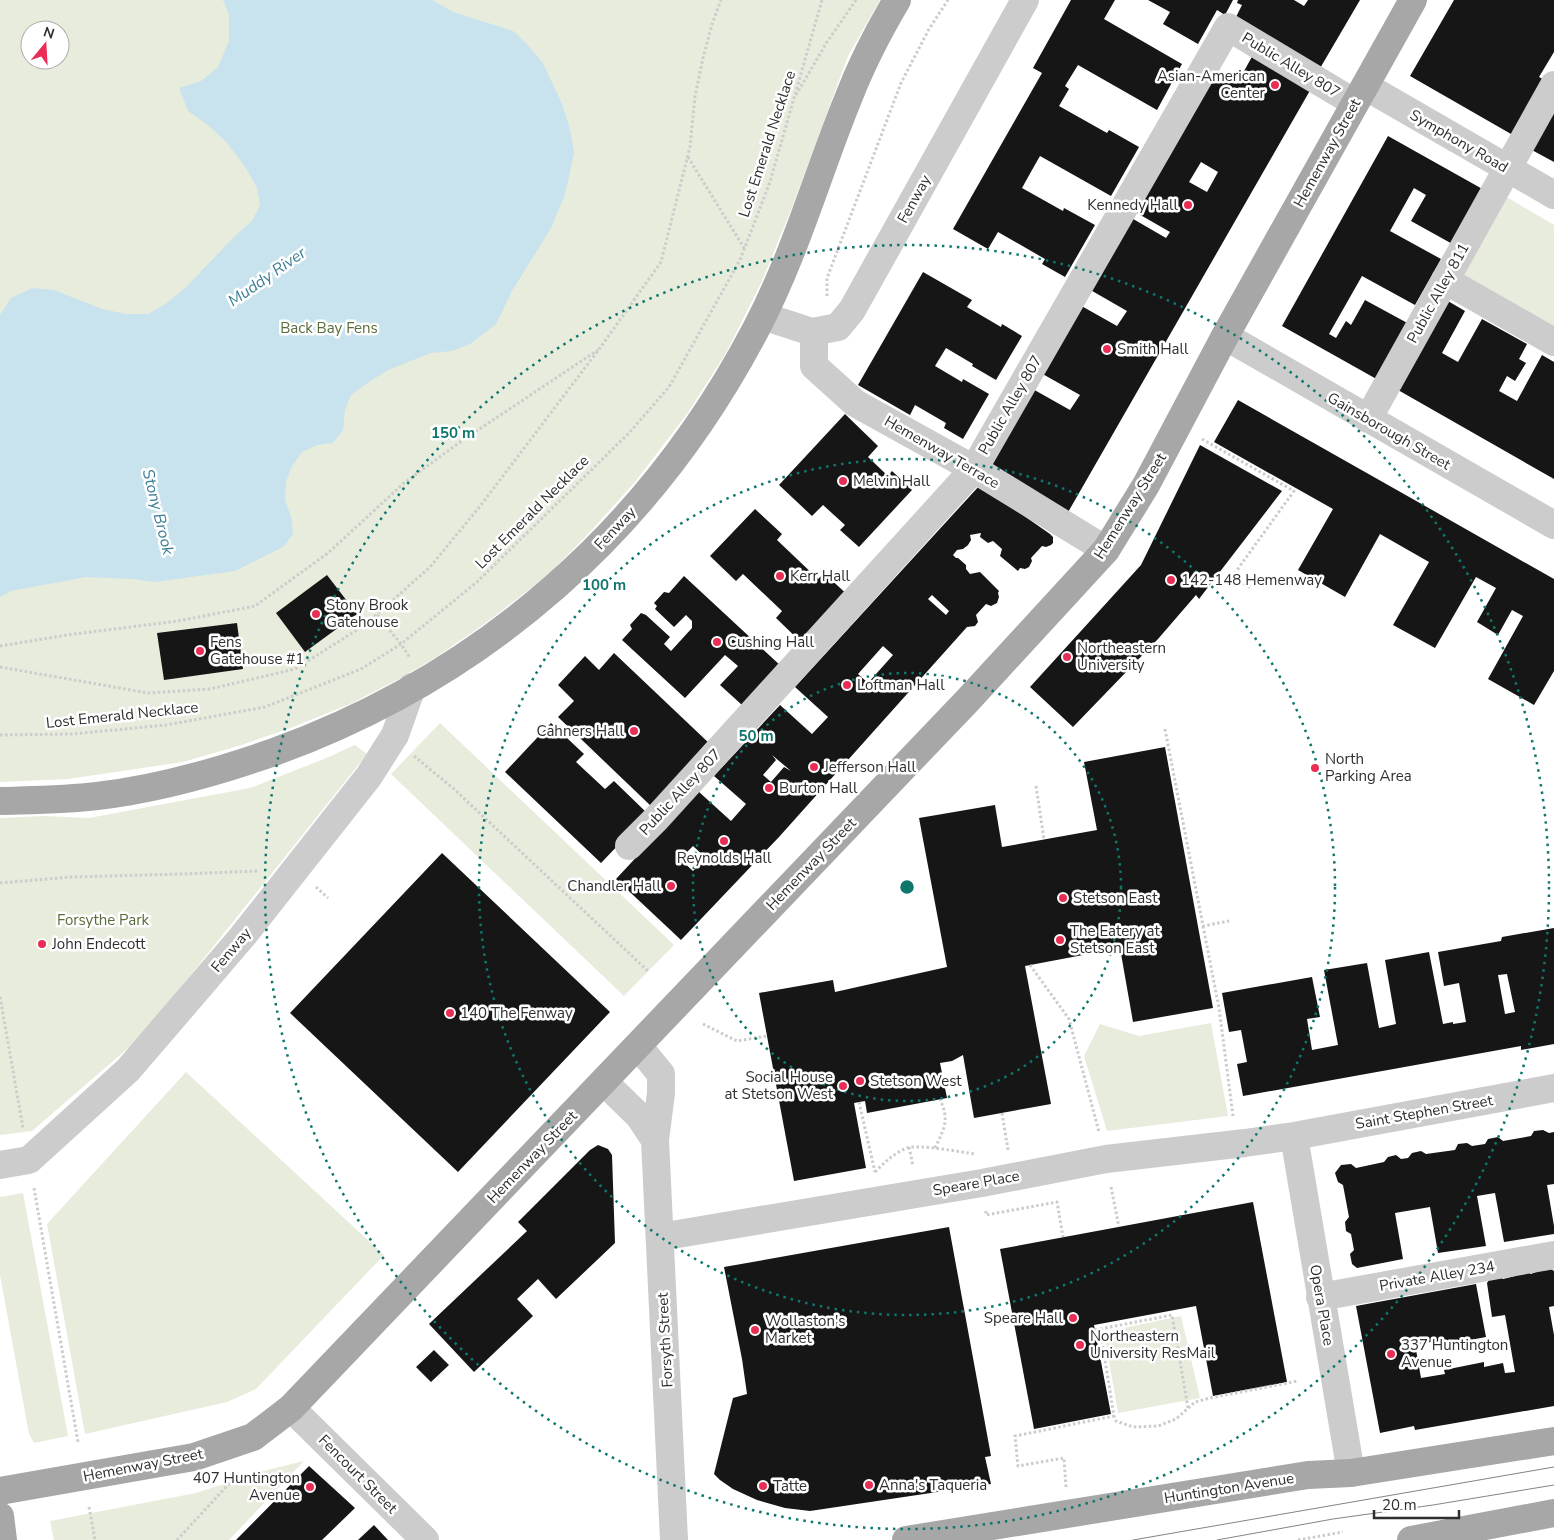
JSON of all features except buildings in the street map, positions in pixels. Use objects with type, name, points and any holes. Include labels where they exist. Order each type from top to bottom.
[{"type":"main road","name":"Fenway","points":[[0,801],[98,796],[150,787],[205,774],[250,760],[335,728],[379,706],[412,675],[483,643],[529,609],[566,577],[610,534],[653,486],[698,426],[734,370],[763,316],[788,260],[853,86],[876,36],[897,0]]},
{"type":"main road","name":"Hemenway Street","points":[[0,1491],[194,1457],[253,1438],[291,1408],[968,700],[1106,550],[1146,485],[1225,336],[1413,0]]},
{"type":"main road","name":"Huntington Avenue","points":[[906,1540],[1308,1475],[1351,1473],[1554,1441]]},
{"type":"main road","points":[[1411,1540],[1554,1512]]},
{"type":"street","name":"Fenway","points":[[763,316],[812,332],[838,327],[852,310],[1025,0]]},
{"type":"street","name":"Public Alley 807","points":[[630,846],[974,469],[1228,27],[1360,94]]},
{"type":"street","name":"Public Alley 811","points":[[1368,419],[1554,85]]},
{"type":"street","name":"Symphony Road","points":[[1360,94],[1508,169],[1554,195]]},
{"type":"street","points":[[1445,280],[1554,342]]},
{"type":"street","name":"Hemenway Terrace","points":[[818,331],[814,340],[814,366],[855,403],[974,469],[1106,550]]},
{"type":"street","name":"Gainsborough Street","points":[[1225,336],[1554,525]]},
{"type":"street","name":"Fenway","points":[[0,1165],[29,1160],[128,1070],[242,937],[368,776],[395,735],[412,675]]},
{"type":"street","name":"Forsyth Street","points":[[638,1046],[661,1074],[656,1140],[674,1540]]},
{"type":"street","points":[[604,1082],[638,1116],[656,1140]]},
{"type":"street","name":"Saint Stephen Street","points":[[1294,1136],[1554,1088]]},
{"type":"street","name":"Speare Place","points":[[660,1237],[801,1215],[1106,1159],[1294,1136]]},
{"type":"street","name":"Opera Place","points":[[1294,1136],[1351,1473]]},
{"type":"street","name":"Private Alley 234","points":[[1320,1297],[1554,1255]]},
{"type":"street","name":"Fencourt Street","points":[[291,1408],[426,1540]]},
{"type":"path","points":[[0,667],[148,693],[210,689],[295,669],[365,625],[430,566],[480,506],[600,348],[661,262],[690,147],[703,58],[721,0]]},
{"type":"path","name":"Lost Emerald Necklace","points":[[0,735],[72,734],[166,725],[265,707],[361,669],[401,644],[477,582],[629,433],[668,387],[740,260],[770,182],[822,0]]},
{"type":"path","points":[[794,100],[827,42],[856,0]]},
{"type":"path","points":[[826,301],[827,278],[901,83],[929,29],[948,0]]},
{"type":"path","points":[[687,157],[744,248]]},
{"type":"path","points":[[0,646],[178,621],[255,606],[328,553],[404,484],[463,440],[600,348]]},
{"type":"path","points":[[1201,439],[1294,491],[1232,577],[1251,588]]},
{"type":"path","points":[[377,615],[401,644],[412,675]]},
{"type":"path","points":[[1165,728],[1219,1008],[1233,1117],[1245,1143]]},
{"type":"path","points":[[412,754],[454,789],[648,972]]},
{"type":"path","points":[[1036,786],[1044,839]]},
{"type":"path","points":[[0,883],[72,877],[265,870]]},
{"type":"path","points":[[1204,926],[1229,921]]},
{"type":"path","points":[[1030,965],[1070,1019],[1106,1159],[1119,1227]]},
{"type":"path","points":[[0,997],[25,1136]]},
{"type":"path","points":[[703,1024],[737,1041],[768,1036]]},
{"type":"path","points":[[935,1148],[945,1128],[946,1111],[940,1100]]},
{"type":"path","points":[[860,1102],[875,1172],[891,1156],[909,1147],[935,1148],[979,1154]]},
{"type":"path","points":[[1002,1113],[1009,1150],[1002,1151]]},
{"type":"path","points":[[909,1147],[915,1175]]},
{"type":"path","points":[[982,1183],[986,1214],[1057,1202],[1063,1237]]},
{"type":"path","points":[[34,1186],[78,1442]]},
{"type":"path","points":[[1095,1330],[1172,1313],[1188,1408]]},
{"type":"path","points":[[1100,1329],[1114,1416],[1116,1421],[1133,1427],[1158,1426],[1176,1419],[1183,1415],[1195,1402],[1298,1381]]},
{"type":"path","points":[[1066,1490],[1064,1458],[1018,1466],[1015,1436],[1114,1416]]},
{"type":"path","points":[[177,1540],[239,1472]]},
{"type":"path","points":[[89,1507],[95,1540]]},
{"type":"path","points":[[1298,1540],[1343,1532]]},
{"type":"green space","name":"Back Bay Fens","points":[[0,0],[880,0],[848,56],[793,205],[762,281],[726,353],[687,414],[635,482],[548,575],[483,625],[433,659],[350,704],[288,729],[183,762],[68,779],[0,782]]},
{"type":"green space","points":[[1500,193],[1554,225],[1554,333],[1453,273]]},
{"type":"green space","points":[[440,723],[674,945],[624,996],[391,774]]},
{"type":"green space","name":"Forsythe Park","points":[[355,745],[367,754],[142,1036],[32,1131],[0,1135],[0,818],[43,816],[89,818],[250,788]]},
{"type":"green space","points":[[1211,1023],[1228,1116],[1107,1131],[1084,1056],[1100,1024],[1139,1036]]},
{"type":"green space","points":[[186,1072],[384,1255],[256,1389],[227,1402],[85,1434],[47,1224]]},
{"type":"green space","points":[[23,1193],[68,1436],[34,1443],[29,1434],[0,1275],[0,1197]]},
{"type":"green space","points":[[1181,1316],[1200,1398],[1118,1413],[1104,1332]]},
{"type":"green space","points":[[304,1461],[229,1540],[54,1540],[50,1521],[196,1493],[267,1470]]},
{"type":"water","points":[[223,0],[432,0],[453,12],[513,31],[543,63],[562,104],[570,129],[574,153],[564,197],[551,228],[512,291],[496,324],[470,344],[452,351],[431,353],[388,370],[369,382],[351,395],[345,410],[343,430],[333,443],[317,445],[302,452],[292,466],[286,482],[285,500],[291,516],[293,534],[283,547],[235,571],[155,582],[86,577],[11,591],[0,597],[0,315],[11,298],[32,288],[54,290],[102,309],[126,314],[148,314],[167,303],[185,288],[252,221],[260,205],[257,188],[246,168],[227,143],[208,125],[188,111],[179,88],[201,81],[218,67],[229,41],[229,15]]},
{"type":"tram line","points":[[1133,1540],[1554,1467]]},
{"type":"tram line","points":[[1217,1540],[1333,1519],[1554,1485]]},
{"type":"place","name":"Asian-American Center","points":[[1275,85]]},
{"type":"place","name":"Kennedy Hall","points":[[1188,205]]},
{"type":"place","name":"Smith Hall","points":[[1107,349]]},
{"type":"place","name":"Melvin Hall","points":[[843,481]]},
{"type":"place","name":"Kerr Hall","points":[[780,576]]},
{"type":"place","name":"142-148 Hemenway","points":[[1171,580]]},
{"type":"place","name":"Stony Brook Gatehouse","points":[[316,614]]},
{"type":"place","name":"Cushing Hall","points":[[717,642]]},
{"type":"place","name":"Fens Gatehouse #1","points":[[200,651]]},
{"type":"place","name":"Northeastern University","points":[[1067,657]]},
{"type":"place","name":"Loftman Hall","points":[[847,685]]},
{"type":"place","name":"Cahners Hall","points":[[634,731]]},
{"type":"place","name":"Jefferson Hall","points":[[814,767]]},
{"type":"place","name":"North Parking Area","points":[[1315,768]]},
{"type":"place","name":"Burton Hall","points":[[769,788]]},
{"type":"place","name":"Reynolds Hall","points":[[724,841]]},
{"type":"place","name":"Chandler Hall","points":[[671,886]]},
{"type":"place","name":"Stetson East","points":[[1063,898]]},
{"type":"place","name":"The Eatery at Stetson East","points":[[1060,940]]},
{"type":"place","name":"John Endecott","points":[[42,944]]},
{"type":"place","name":"140 The Fenway","points":[[450,1013]]},
{"type":"place","name":"Stetson West","points":[[860,1081]]},
{"type":"place","name":"Social House at Stetson West","points":[[843,1086]]},
{"type":"place","name":"Speare Hall","points":[[1073,1318]]},
{"type":"place","name":"Wollaston's Market","points":[[755,1330]]},
{"type":"place","name":"Northeastern University ResMail","points":[[1080,1345]]},
{"type":"place","name":"337 Huntington Avenue","points":[[1391,1354]]},
{"type":"place","name":"Anna's Taqueria","points":[[869,1485]]},
{"type":"place","name":"Tatte","points":[[763,1486]]},
{"type":"place","name":"407 Huntington Avenue","points":[[310,1487]]},
{"type":"water label","name":"Muddy River","points":[[267,277]]},
{"type":"water label","name":"Stony Brook","points":[[158,512]]}]
